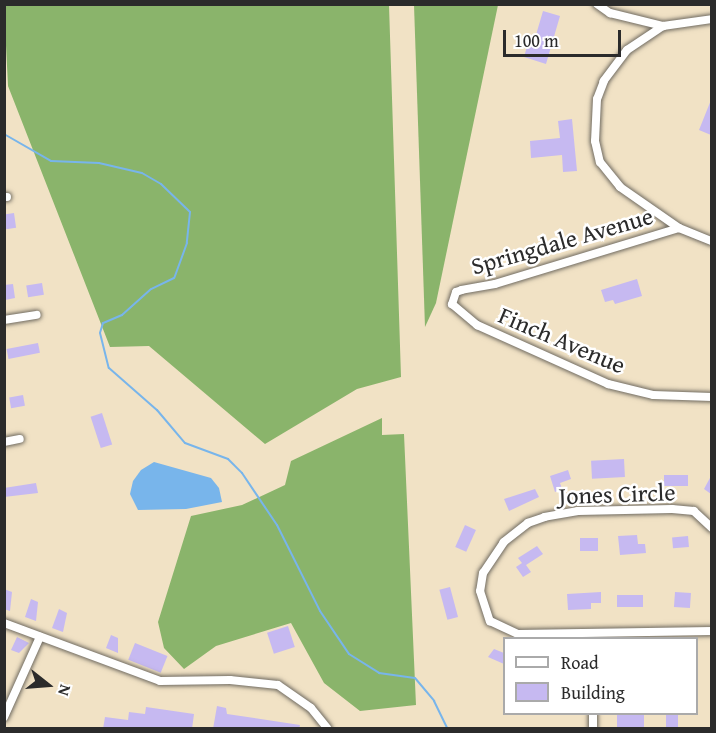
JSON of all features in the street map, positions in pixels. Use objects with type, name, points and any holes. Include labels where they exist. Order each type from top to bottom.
[{"type":"street","points":[[597,4],[610,14],[663,26],[711,19]]},
{"type":"street","points":[[663,26],[627,50],[604,81],[597,99],[595,141],[609,176],[680,228],[711,241]]},
{"type":"street","name":"Springdale Avenue","points":[[456,292],[680,228]]},
{"type":"street","name":"Finch Avenue","points":[[456,292],[452,304],[477,324],[608,384],[653,395],[711,397]]},
{"type":"street","points":[[4,320],[37,315]]},
{"type":"street","points":[[4,442],[20,439]]},
{"type":"street","name":"Jones Circle","points":[[711,528],[694,512],[578,511],[528,523],[504,542],[483,573],[480,591],[490,621],[518,634],[593,636],[711,631]]},
{"type":"street","points":[[4,623],[160,681],[272,683],[300,699],[324,721],[327,729]]},
{"type":"street","points":[[4,717],[40,637]]},
{"type":"green space","points":[[4,5],[389,5],[401,377],[357,389],[265,444],[149,346],[110,347],[8,86]]},
{"type":"green space","points":[[414,5],[498,5],[436,303],[425,327]]},
{"type":"green space","points":[[382,418],[382,435],[404,434],[416,705],[360,711],[324,683],[291,623],[216,646],[184,669],[164,648],[158,622],[191,516],[242,505],[285,485],[291,461]]},
{"type":"water","points":[[154,462],[211,478],[219,488],[222,502],[186,509],[138,510],[130,494],[133,481],[141,470]]},
{"type":"building","points":[[543,11],[560,16],[546,64],[524,57],[528,43],[533,45]]},
{"type":"building","points":[[711,100],[711,135],[699,130]]},
{"type":"building","points":[[572,119],[577,171],[563,172],[562,155],[531,158],[530,141],[560,138],[558,121]]},
{"type":"building","points":[[14,213],[16,228],[6,229],[4,214]]},
{"type":"building","points":[[637,279],[642,296],[615,304],[613,300],[605,302],[601,290]]},
{"type":"building","points":[[42,283],[44,295],[28,297],[26,286]]},
{"type":"building","points":[[13,284],[15,298],[5,300],[4,285]]},
{"type":"building","points":[[38,343],[40,353],[8,359],[7,349]]},
{"type":"building","points":[[23,395],[25,406],[11,408],[9,397]]},
{"type":"building","points":[[102,413],[112,444],[101,448],[91,417]]},
{"type":"building","points":[[624,459],[625,477],[592,479],[591,461]]},
{"type":"building","points":[[568,470],[571,479],[560,483],[562,489],[555,492],[550,476]]},
{"type":"building","points":[[664,475],[688,475],[688,486],[664,486]]},
{"type":"building","points":[[711,476],[711,494],[704,489]]},
{"type":"building","points":[[36,483],[38,493],[4,497],[4,488]]},
{"type":"building","points":[[535,489],[539,497],[509,511],[504,499]]},
{"type":"building","points":[[465,525],[476,530],[466,552],[455,547]]},
{"type":"building","points":[[637,535],[638,544],[645,544],[646,553],[620,555],[618,536]]},
{"type":"building","points":[[688,536],[689,547],[673,548],[672,537]]},
{"type":"building","points":[[580,538],[598,538],[598,551],[580,551]]},
{"type":"building","points":[[537,546],[543,554],[526,565],[531,572],[523,577],[516,567],[522,563],[518,558]]},
{"type":"building","points":[[450,587],[458,617],[447,620],[439,590]]},
{"type":"building","points":[[4,589],[12,592],[10,611],[4,609]]},
{"type":"building","points":[[601,592],[601,603],[591,603],[591,609],[568,610],[567,594]]},
{"type":"building","points":[[675,592],[691,593],[690,608],[674,607]]},
{"type":"building","points":[[617,595],[643,595],[643,607],[617,607]]},
{"type":"building","points":[[31,599],[38,602],[36,621],[25,617]]},
{"type":"building","points":[[59,609],[67,613],[63,632],[52,628]]},
{"type":"building","points":[[288,626],[295,647],[274,654],[267,633]]},
{"type":"building","points":[[111,635],[118,638],[118,653],[106,648]]},
{"type":"building","points":[[17,637],[29,643],[19,653],[11,650]]},
{"type":"building","points":[[135,643],[167,656],[161,673],[128,660]]},
{"type":"building","points":[[494,649],[503,653],[503,664],[488,657]]},
{"type":"building","points":[[217,706],[226,708],[227,714],[300,725],[299,729],[213,729]]},
{"type":"building","points":[[146,707],[194,714],[192,729],[103,729],[105,717],[128,720],[129,712],[145,714]]},
{"type":"building","points":[[617,715],[644,715],[644,727],[617,727]]},
{"type":"building","points":[[666,715],[678,715],[678,728],[666,728]]},
{"type":"waterway","points":[[4,134],[51,161],[99,163],[142,173],[161,184],[190,212],[187,243],[174,278],[151,289],[122,315],[103,323],[100,333],[109,368],[157,410],[185,443],[228,459],[242,473],[277,525],[320,611],[349,654],[379,673],[415,678],[434,701],[447,728]]}]
